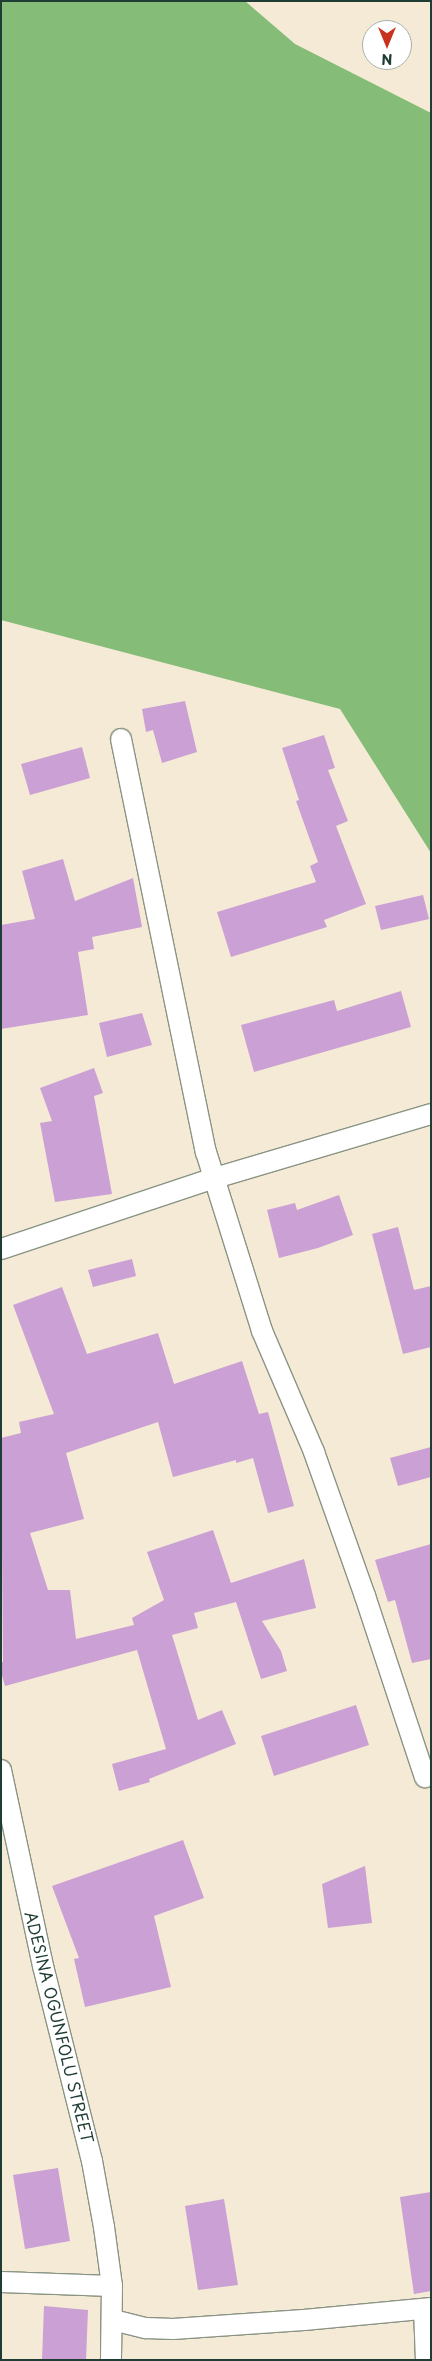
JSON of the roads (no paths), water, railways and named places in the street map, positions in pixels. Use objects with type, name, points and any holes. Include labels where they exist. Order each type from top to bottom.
[{"type":"street","points":[[121,739],[206,1152],[262,1331],[314,1452],[365,1596],[425,1777]]},
{"type":"street","points":[[1,1249],[215,1178],[431,1114]]},
{"type":"street","name":"ADESINA OGUNFOLU STREET","points":[[1,1770],[43,1966],[92,2162],[112,2286],[111,2360]]},
{"type":"street","points":[[1,2282],[112,2286]]},
{"type":"street","points":[[113,2320],[146,2328],[173,2329],[427,2309],[426,2360]]}]
